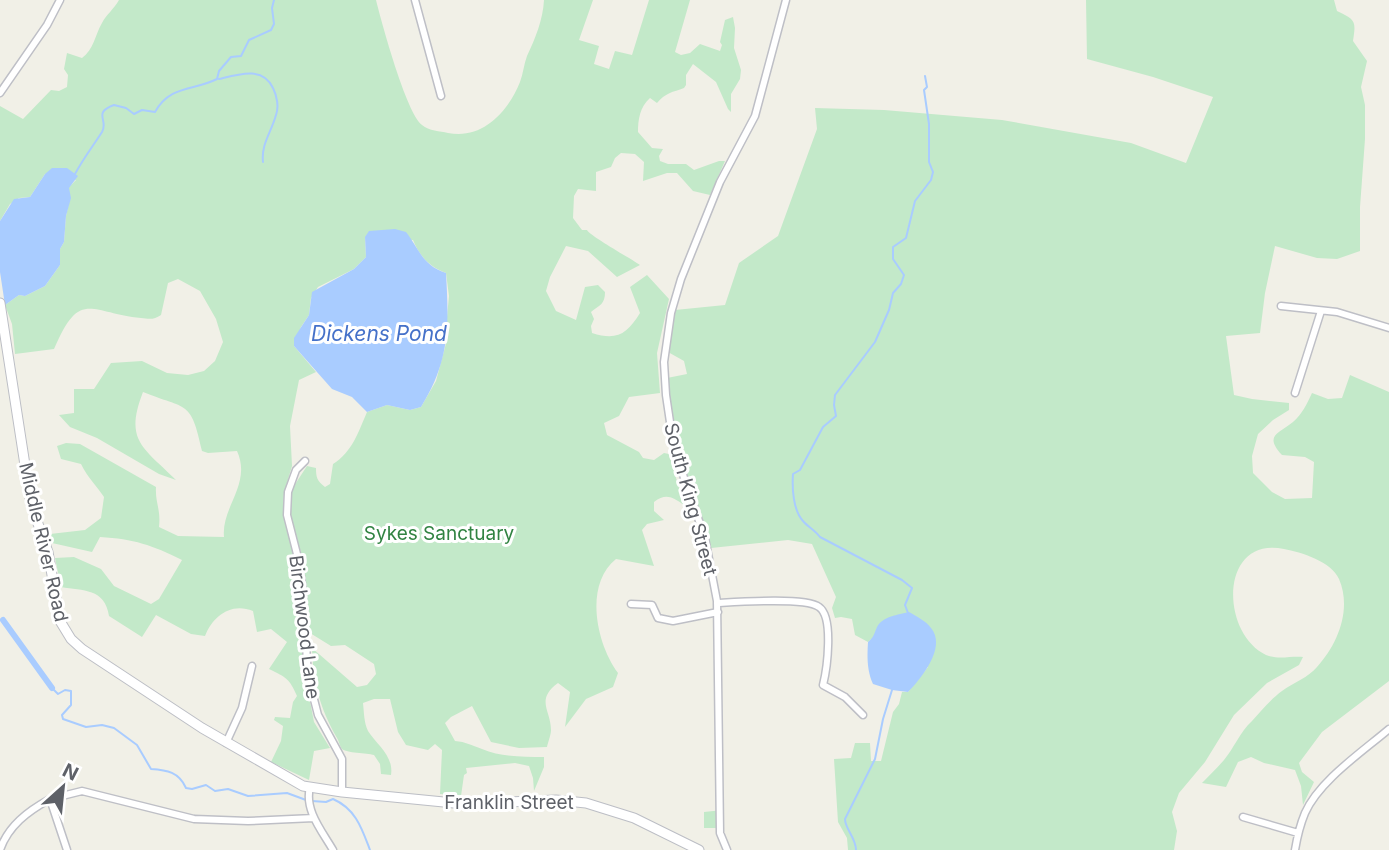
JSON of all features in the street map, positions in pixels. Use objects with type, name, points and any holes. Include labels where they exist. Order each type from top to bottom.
[{"type":"main road","name":"Middle River Road","points":[[0,303],[29,495],[48,552],[64,630],[94,659],[226,743],[309,791]]},
{"type":"main road","name":"Franklin Street","points":[[309,791],[464,804],[556,800],[586,803],[634,818],[699,850]]},
{"type":"street","points":[[0,93],[47,25],[60,0]]},
{"type":"street","points":[[415,0],[441,96]]},
{"type":"street","name":"South King Street","points":[[727,850],[719,826],[717,603],[705,538],[674,449],[664,362],[671,313],[681,279],[720,183],[755,116],[786,0]]},
{"type":"street","points":[[1281,306],[1362,318],[1389,328]]},
{"type":"street","points":[[1294,393],[1321,311]]},
{"type":"street","name":"Birchwood Lane","points":[[305,461],[296,471],[288,492],[287,515],[302,584],[309,676],[318,715],[342,759],[342,792]]},
{"type":"street","points":[[717,603],[788,602],[819,606],[825,612],[828,622],[826,673],[822,685],[845,697],[863,715]]},
{"type":"street","points":[[631,604],[652,605],[658,618],[667,621],[718,612]]},
{"type":"street","points":[[226,743],[242,708],[252,666]]},
{"type":"street","points":[[1295,850],[1305,813],[1324,786],[1388,734]]},
{"type":"street","points":[[0,850],[6,836],[19,820],[50,799],[82,791],[194,819],[248,821],[314,818]]},
{"type":"street","points":[[309,791],[314,818],[333,850]]},
{"type":"street","points":[[50,799],[67,850]]},
{"type":"street","points":[[1243,817],[1298,833]]},
{"type":"green space","name":"Sykes Sanctuary","points":[[119,0],[376,0],[395,67],[416,117],[428,129],[460,134],[483,128],[501,113],[515,93],[536,36],[544,0],[593,0],[579,40],[599,46],[594,64],[609,69],[615,51],[632,55],[649,0],[690,0],[675,52],[681,55],[690,53],[700,44],[720,51],[725,20],[733,17],[734,48],[741,70],[740,79],[731,94],[731,112],[716,82],[693,64],[686,75],[684,88],[666,95],[657,103],[650,98],[642,109],[638,122],[638,132],[652,148],[663,149],[659,156],[660,161],[686,164],[694,170],[725,161],[710,195],[693,191],[677,173],[667,173],[643,181],[644,162],[635,154],[621,153],[611,167],[596,172],[596,191],[578,189],[574,196],[573,218],[582,230],[587,230],[640,265],[617,277],[588,251],[566,246],[546,291],[556,311],[576,320],[585,287],[598,285],[605,292],[605,296],[601,304],[591,312],[594,319],[592,333],[608,336],[626,331],[640,313],[630,287],[647,275],[669,299],[657,353],[660,393],[629,397],[619,416],[604,423],[607,435],[639,452],[643,458],[654,460],[664,453],[669,454],[684,505],[669,497],[654,502],[654,511],[664,520],[647,524],[642,530],[654,566],[616,559],[606,570],[600,584],[597,599],[599,631],[610,661],[618,673],[613,687],[586,699],[565,727],[570,692],[558,683],[551,689],[546,700],[551,730],[547,747],[519,748],[491,742],[472,706],[445,723],[455,741],[504,755],[544,757],[544,767],[534,791],[529,766],[515,763],[466,768],[461,796],[440,794],[442,750],[435,744],[428,750],[406,745],[398,732],[390,699],[374,699],[363,703],[368,731],[390,762],[391,775],[381,774],[380,764],[374,755],[341,748],[318,695],[312,648],[357,687],[367,685],[376,674],[374,664],[345,645],[331,646],[310,633],[301,552],[290,513],[290,492],[307,466],[316,468],[318,479],[325,487],[330,484],[333,464],[350,448],[367,412],[387,405],[410,410],[421,407],[436,381],[448,336],[446,327],[449,296],[446,273],[426,261],[413,240],[365,237],[366,257],[354,269],[318,287],[311,298],[309,315],[294,346],[316,372],[299,380],[290,426],[292,466],[284,493],[283,514],[293,554],[304,670],[314,722],[330,748],[314,751],[309,780],[271,762],[281,741],[283,726],[274,720],[275,717],[290,718],[297,696],[287,679],[269,669],[287,642],[271,629],[257,632],[253,611],[237,608],[224,613],[213,622],[205,636],[191,634],[156,615],[142,637],[109,616],[103,600],[92,592],[61,587],[55,558],[74,557],[101,569],[114,586],[151,604],[159,599],[182,560],[152,547],[123,539],[100,537],[92,552],[52,543],[50,534],[85,530],[101,518],[104,497],[81,464],[61,459],[57,446],[66,443],[80,444],[156,487],[159,527],[178,536],[224,537],[224,526],[241,474],[237,451],[202,451],[194,422],[185,409],[143,392],[138,408],[136,433],[146,451],[176,480],[159,474],[97,438],[70,427],[59,415],[74,413],[74,389],[94,389],[111,363],[142,361],[167,373],[188,375],[204,371],[215,361],[223,342],[216,319],[200,291],[178,279],[168,283],[161,315],[156,318],[141,318],[97,309],[79,311],[63,330],[54,349],[15,354],[12,324],[5,305],[19,295],[25,296],[45,286],[60,265],[60,249],[64,242],[70,198],[68,188],[76,180],[45,174],[30,197],[19,198],[10,204],[0,221],[0,106],[23,119],[51,90],[59,91],[67,87],[68,75],[64,69],[67,53],[82,58],[86,54],[104,20]]},
{"type":"green space","points":[[1086,0],[1334,0],[1337,11],[1353,22],[1353,41],[1367,61],[1361,87],[1365,105],[1365,139],[1360,251],[1337,259],[1317,258],[1275,246],[1260,333],[1226,336],[1234,395],[1289,403],[1289,410],[1258,434],[1252,456],[1253,473],[1272,492],[1285,499],[1312,498],[1314,462],[1305,457],[1282,455],[1274,439],[1278,432],[1299,416],[1312,393],[1328,399],[1342,398],[1350,375],[1389,392],[1389,681],[1322,732],[1299,763],[1302,772],[1314,782],[1303,805],[1301,786],[1295,770],[1251,757],[1238,762],[1226,787],[1202,783],[1224,760],[1244,730],[1270,701],[1314,671],[1331,648],[1341,626],[1343,590],[1339,579],[1330,568],[1299,553],[1284,549],[1263,549],[1247,557],[1238,571],[1233,589],[1234,608],[1240,627],[1251,644],[1266,655],[1280,658],[1303,657],[1299,665],[1267,683],[1234,715],[1205,762],[1179,793],[1172,812],[1177,831],[1174,850],[848,850],[847,838],[838,822],[834,759],[851,758],[855,743],[870,743],[871,761],[881,761],[893,712],[899,704],[902,692],[908,692],[928,667],[875,636],[868,642],[855,635],[852,619],[835,618],[832,608],[836,597],[812,544],[788,540],[711,548],[680,461],[667,378],[687,374],[684,361],[668,352],[675,310],[725,305],[739,263],[778,236],[817,129],[815,108],[884,110],[1002,120],[1131,143],[1186,163],[1213,97],[1087,59]]},
{"type":"green space","points":[[723,810],[723,828],[704,828],[704,812]]},
{"type":"water","points":[[52,168],[67,168],[78,176],[69,188],[71,198],[66,216],[64,242],[60,249],[60,265],[45,286],[25,296],[19,295],[5,305],[0,272],[0,221],[14,199],[30,197]]},
{"type":"water","name":"Dickens Pond","points":[[395,229],[406,232],[426,261],[446,273],[446,342],[438,374],[421,407],[410,410],[387,405],[367,412],[352,397],[332,389],[294,346],[294,338],[309,315],[312,292],[354,269],[366,257],[365,237],[369,231]]},
{"type":"water","points":[[909,612],[926,623],[935,636],[936,644],[930,662],[908,692],[873,684],[868,664],[868,642],[883,620]]},
{"type":"waterway","points":[[75,174],[104,128],[102,114],[107,108],[114,105],[126,108],[134,114],[142,110],[155,112],[161,103],[175,93],[217,79],[219,71],[231,57],[241,56],[249,40],[271,30],[274,24],[274,0]]},
{"type":"waterway","points":[[219,79],[257,74],[269,81],[273,88],[277,109],[265,144],[263,162]]},
{"type":"waterway","points":[[908,613],[905,605],[912,588],[902,580],[820,537],[803,521],[794,499],[793,474],[800,470],[823,427],[836,416],[835,395],[875,342],[889,310],[893,293],[901,284],[904,275],[893,259],[893,247],[906,238],[915,201],[931,180],[933,172],[929,162],[925,76]]},
{"type":"waterway","points":[[3,620],[52,688]]},
{"type":"waterway","points":[[52,688],[58,694],[65,690],[71,691],[71,705],[62,715],[63,719],[86,727],[102,725],[114,728],[137,745],[151,769],[172,773],[180,778],[186,788],[206,785],[215,791],[228,789],[248,796],[287,793],[306,800]]},
{"type":"waterway","points":[[856,850],[845,819],[875,759],[892,690]]},
{"type":"waterway","points":[[312,801],[326,802],[333,799],[347,808],[357,820],[370,850]]}]
